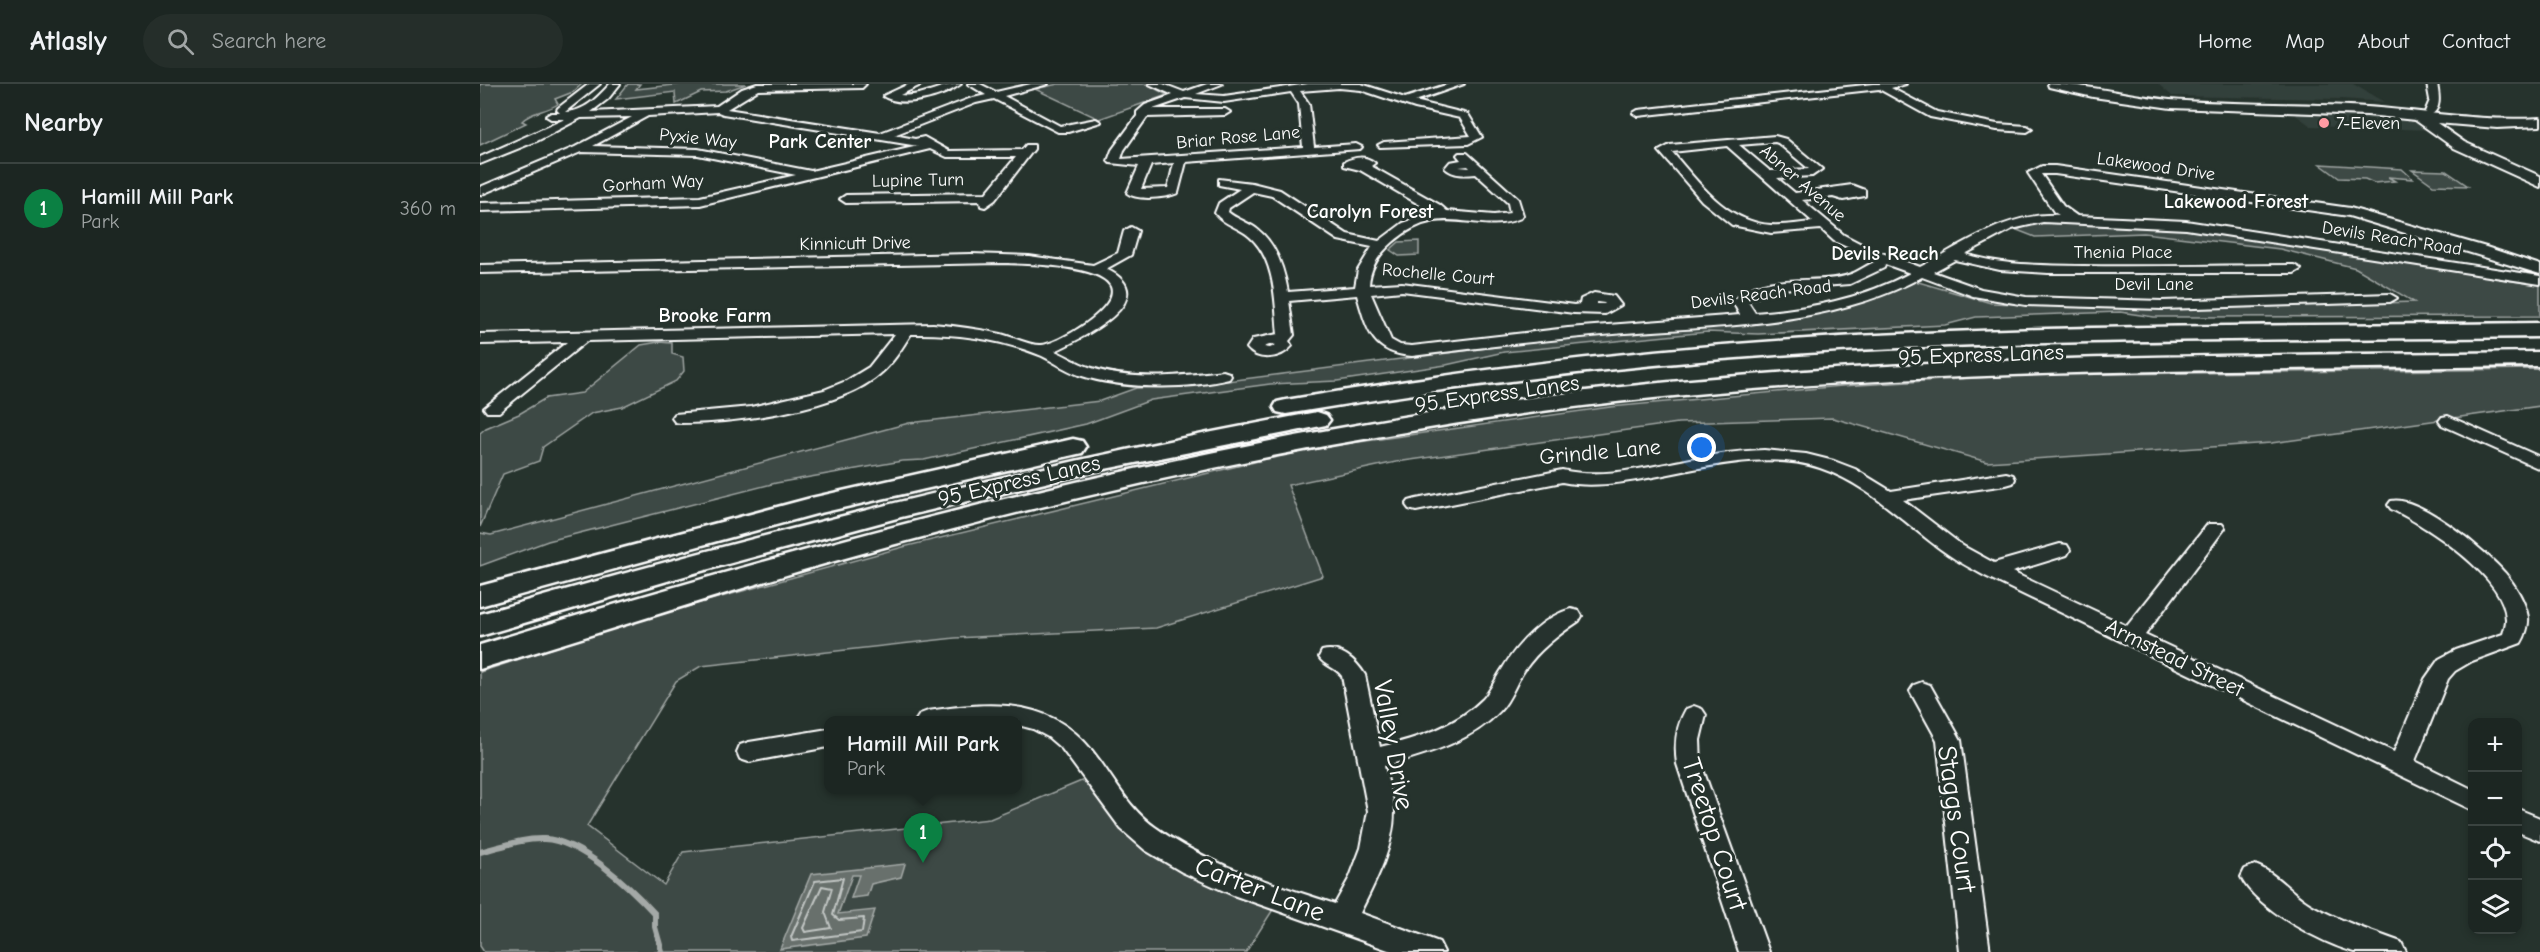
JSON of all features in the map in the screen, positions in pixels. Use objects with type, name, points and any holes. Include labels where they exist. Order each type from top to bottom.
[{"type":"highway","points":[[480,597],[811,507],[993,464],[1316,402],[1504,374],[1694,354],[1884,342],[2540,330]]},
{"type":"highway","name":"95 Express Lanes","points":[[480,625],[745,548],[987,487],[1273,427],[1455,398],[1715,368],[1906,356],[2540,344]]},
{"type":"highway","points":[[480,657],[703,588],[1051,495],[1240,453],[1438,419],[1664,390],[1820,377],[2039,368],[2540,359]]},
{"type":"main road","points":[[2054,84],[2138,102],[2427,115],[2520,115],[2540,109]]},
{"type":"main road","points":[[2072,84],[2128,95],[2215,105]]},
{"type":"main road","points":[[2540,122],[2497,123],[2427,115],[2420,119],[2457,144],[2540,182]]},
{"type":"street","points":[[595,84],[576,101],[547,119],[720,109],[927,144]]},
{"type":"street","points":[[480,161],[540,135],[576,116],[603,98],[615,84]]},
{"type":"street","points":[[918,84],[888,96],[914,100],[956,84]]},
{"type":"street","points":[[973,84],[1058,129],[1068,129],[1096,122]]},
{"type":"street","points":[[879,137],[956,106],[1043,84]]},
{"type":"street","points":[[1154,84],[1179,95],[1215,100],[1294,89],[1352,85],[1384,92],[1439,119],[1467,118],[1477,137],[1468,141],[1384,145]]},
{"type":"street","points":[[1141,114],[1155,104],[1217,84]]},
{"type":"street","points":[[1406,101],[1459,84]]},
{"type":"street","points":[[1638,113],[1901,84]]},
{"type":"street","points":[[2427,115],[2435,96],[2432,84]]},
{"type":"street","points":[[720,109],[746,91],[757,87],[862,85]]},
{"type":"street","points":[[1880,86],[1934,115],[1998,127],[2027,129]]},
{"type":"street","name":"Briar Rose Lane","points":[[1141,114],[1116,153],[1113,160],[1118,163],[1309,151],[1305,104],[1294,89]]},
{"type":"street","points":[[1141,114],[1228,111],[1247,106],[1253,100],[1252,96]]},
{"type":"street","name":"Gorham Way","points":[[480,191],[579,149],[645,114]]},
{"type":"street","points":[[1439,119],[1446,142]]},
{"type":"street","name":"Lupine Turn","points":[[846,199],[988,200],[1028,149],[952,154],[940,152],[903,128]]},
{"type":"street","points":[[480,151],[525,130]]},
{"type":"street","points":[[1767,175],[1812,172],[1816,169],[1779,140],[1670,148],[1665,153],[1706,198],[1737,222],[1771,229],[1823,225]]},
{"type":"street","name":"Abner Avenue","points":[[1730,143],[1823,225],[1852,245],[1922,273]]},
{"type":"street","name":"Gorham Way","points":[[480,207],[688,202],[812,174],[927,144]]},
{"type":"street","points":[[1309,151],[1356,147]]},
{"type":"street","name":"Pyxie Way","points":[[579,149],[695,152],[812,174]]},
{"type":"street","points":[[1146,162],[1131,191],[1133,193],[1165,193],[1174,190],[1181,159]]},
{"type":"street","points":[[1362,289],[1365,268],[1380,245],[1403,230],[1443,215],[1505,219],[1517,215],[1514,202],[1470,162]]},
{"type":"street","points":[[1364,167],[1436,208],[1443,215]]},
{"type":"street","name":"Lakewood Drive","points":[[2072,218],[2058,209],[2034,173],[2042,170],[2055,170],[2335,209],[2481,250],[2540,270]]},
{"type":"street","points":[[1223,182],[1252,187],[1285,197],[1343,237],[1380,245]]},
{"type":"street","points":[[1252,187],[1223,206],[1221,213],[1248,228],[1267,248],[1277,270],[1286,335],[1281,340]]},
{"type":"street","points":[[1791,197],[1834,193]]},
{"type":"street","name":"Devils Reach Road","points":[[1362,289],[1384,343],[1396,350],[1412,351],[1568,333],[1750,318],[1830,308],[1873,294],[1922,273],[2018,222],[2043,218],[2186,225],[2540,280]]},
{"type":"street","points":[[1094,270],[1124,255],[1131,231]]},
{"type":"street","name":"Thenia Place","points":[[1953,255],[2004,267],[2068,270],[2144,272],[2294,269]]},
{"type":"street","name":"Kinnicutt Drive","points":[[480,269],[982,258],[1036,261],[1094,270],[1115,282],[1119,290],[1117,304],[1111,311],[1095,324],[1042,351]]},
{"type":"street","points":[[1750,318],[1740,306],[1745,296],[1779,285],[1850,280],[1880,265]]},
{"type":"street","name":"Devil Lane","points":[[1922,273],[1978,293],[2026,301],[2162,305],[2390,298]]},
{"type":"street","name":"Rochelle Court","points":[[1280,297],[1407,287],[1578,309],[1592,308]]},
{"type":"street","points":[[681,418],[730,415],[805,400],[845,388],[871,375],[907,329]]},
{"type":"street","points":[[480,339],[907,329],[982,334],[1042,351],[1087,373],[1108,377],[1167,382],[1223,376]]},
{"type":"street","points":[[493,408],[583,337]]},
{"type":"street","points":[[2448,422],[2540,464]]},
{"type":"street","name":"Grindle Lane","points":[[1416,505],[1562,476],[1575,480],[1621,477],[1768,455],[1807,459],[1840,468],[1857,476],[1888,497]]},
{"type":"street","points":[[1888,497],[2006,479]]},
{"type":"street","name":"Armstead Street","points":[[1888,497],[1958,552],[1992,571],[2468,798]]},
{"type":"street","points":[[2398,505],[2456,530],[2496,557],[2520,583],[2526,594],[2531,613],[2525,626],[2515,637],[2499,645],[2470,653],[2453,662],[2440,673],[2400,766]]},
{"type":"street","points":[[2132,636],[2215,528]]},
{"type":"street","points":[[1992,571],[2060,550]]},
{"type":"street","points":[[1370,760],[1426,745],[1472,722],[1504,690],[1524,655],[1540,638],[1571,616]]},
{"type":"street","name":"Valley Drive","points":[[1330,657],[1347,666],[1353,675],[1381,811],[1374,848],[1362,881],[1341,920]]},
{"type":"street","name":"Staggs Court","points":[[1922,691],[1949,740],[1976,952]]},
{"type":"street","name":"Carter Lane","points":[[969,716],[990,714],[1004,716]]},
{"type":"street","name":"Treetop Court","points":[[1694,716],[1688,730],[1686,747],[1689,764],[1754,952]]},
{"type":"street","name":"Carter Lane","points":[[1022,719],[1032,720],[1055,730],[1071,741],[1125,816],[1174,854],[1210,874],[1251,890],[1429,952]]},
{"type":"street","points":[[749,752],[824,739]]},
{"type":"street","points":[[2522,822],[2540,830]]},
{"type":"street","points":[[2255,877],[2270,893],[2294,911],[2321,925],[2391,952]]},
{"type":"shaded area","points":[[480,84],[582,84],[573,92],[555,99],[558,104],[530,115],[522,121],[526,123],[480,145]]},
{"type":"shaded area","points":[[628,84],[640,84],[636,89],[683,84],[746,84],[726,91],[701,92],[676,104],[675,92],[616,99]]},
{"type":"shaded area","points":[[1058,84],[1147,84],[1167,95],[1099,119],[1035,89]]},
{"type":"shaded area","points":[[2158,84],[2353,84],[2384,102],[2342,99],[2172,96]]},
{"type":"shaded area","points":[[2290,111],[2371,113],[2422,124],[2430,130],[2311,126]]},
{"type":"shaded area","points":[[2320,164],[2402,169],[2413,179],[2388,177],[2395,181],[2374,183],[2365,179],[2339,178]]},
{"type":"shaded area","points":[[2412,170],[2446,171],[2468,186],[2433,185]]},
{"type":"shaded area","points":[[2065,222],[2174,228],[2430,265],[2512,281],[2540,284],[2540,316],[2154,317],[2120,312],[1976,317],[1945,325],[1758,334],[1707,332],[1504,352],[1446,365],[1337,381],[1270,384],[1151,400],[1086,424],[924,460],[902,461],[776,483],[548,541],[480,566],[480,533],[491,535],[909,423],[1100,401],[1136,388],[1180,387],[1550,340],[1793,319],[1856,304],[1915,281],[1991,303],[2166,309],[2414,302],[2356,268],[2280,249],[2144,233],[2035,237],[2017,230],[2034,223]]},
{"type":"shaded area","points":[[1419,241],[1419,255],[1399,256],[1390,250],[1399,242]]},
{"type":"shaded area","points":[[659,342],[672,343],[672,354],[683,357],[684,371],[676,381],[622,407],[592,413],[543,447],[539,461],[503,474],[480,527],[480,433],[546,398],[582,393],[641,345]]},
{"type":"shaded area","points":[[2540,369],[2540,406],[2271,443],[1987,462],[1833,418],[1678,423],[1396,462],[1288,485],[1323,576],[1156,628],[955,638],[701,666],[676,681],[587,826],[664,885],[683,852],[990,819],[1084,780],[1112,817],[1274,908],[1246,952],[484,952],[480,946],[480,672],[645,618],[903,547],[1275,457],[1330,446],[1610,407],[1842,386],[2026,375]]},
{"type":"water","points":[[905,864],[901,877],[871,884],[867,896],[851,898],[859,875],[852,875],[838,914],[875,910],[866,938],[780,949],[811,874]]},
{"type":"waterway","points":[[480,852],[536,839],[558,841],[574,847],[619,879],[655,914],[655,927],[662,952]]},
{"type":"place","name":"7-Eleven","points":[[2324,123]]},
{"type":"place","name":"Hamill Mill Park","points":[[923,863]]},
{"type":"district","name":"Park Center","points":[[820,141]]},
{"type":"district","name":"Lakewood Forest","points":[[2236,201]]},
{"type":"district","name":"Carolyn Forest","points":[[1370,211]]},
{"type":"district","name":"Devils Reach","points":[[1885,253]]},
{"type":"district","name":"Brooke Farm","points":[[715,315]]}]
